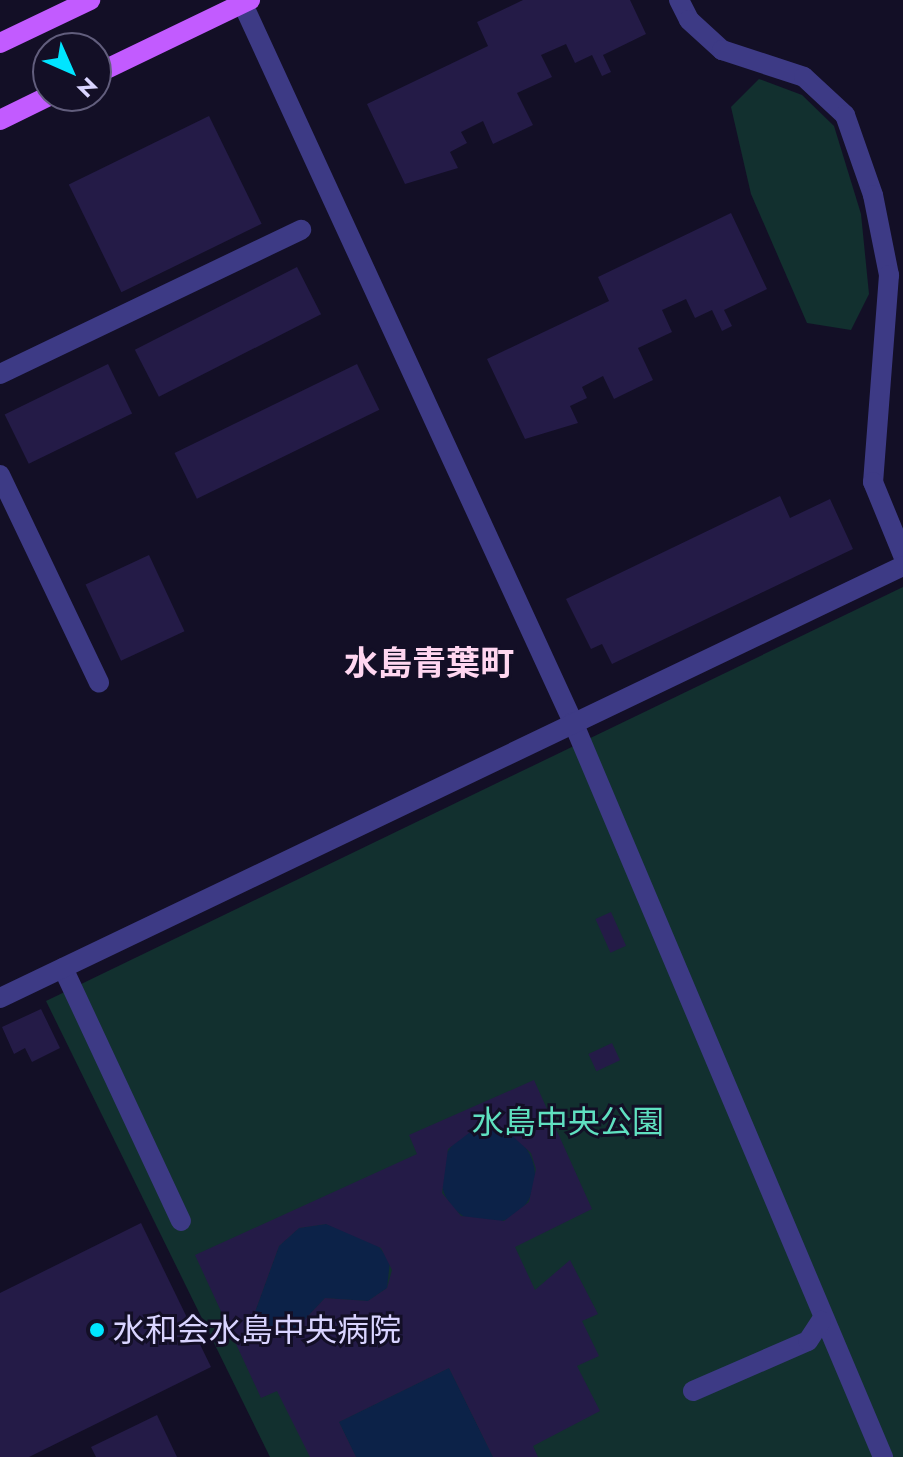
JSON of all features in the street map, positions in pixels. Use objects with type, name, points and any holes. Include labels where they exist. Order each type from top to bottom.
[{"type":"main road","points":[[0,43],[90,0]]},
{"type":"main road","points":[[112,66],[244,1]]},
{"type":"main road","points":[[0,120],[32,104]]},
{"type":"street","points":[[679,0],[689,20],[722,50],[804,77],[845,115],[873,195],[889,275],[873,482],[903,555]]},
{"type":"street","points":[[244,1],[573,722],[821,1321],[883,1457]]},
{"type":"street","points":[[0,374],[301,230]]},
{"type":"street","points":[[0,475],[99,683]]},
{"type":"street","points":[[0,998],[903,566]]},
{"type":"street","points":[[63,968],[181,1221]]},
{"type":"street","points":[[693,1391],[808,1341],[821,1321]]},
{"type":"green space","points":[[759,79],[802,95],[834,126],[861,214],[869,294],[851,330],[807,323],[751,194],[731,107]]},
{"type":"green space","name":"水島中央公園","points":[[903,587],[903,1457],[270,1457],[46,1001]]},
{"type":"water","points":[[488,1129],[506,1132],[521,1143],[532,1158],[535,1176],[532,1194],[521,1209],[506,1220],[488,1223],[470,1220],[455,1209],[444,1194],[441,1176],[444,1158],[455,1143],[470,1132]]},
{"type":"water","points":[[326,1224],[375,1242],[390,1261],[387,1288],[368,1301],[325,1298],[289,1336],[265,1336],[255,1312],[279,1246],[299,1228]]},
{"type":"water","points":[[449,1368],[493,1457],[356,1457],[339,1422]]},
{"type":"building","points":[[523,0],[630,0],[646,34],[603,55],[611,72],[602,76],[592,55],[575,63],[566,44],[541,55],[552,77],[517,93],[533,125],[493,144],[483,121],[461,132],[467,143],[450,152],[458,168],[405,184],[367,104],[488,46],[477,22]]},
{"type":"building","points":[[209,116],[262,224],[121,292],[69,184]]},
{"type":"building","points":[[731,213],[767,289],[724,310],[732,326],[722,331],[712,310],[695,318],[686,299],[662,310],[672,332],[638,348],[653,380],[614,399],[603,376],[582,387],[587,398],[570,406],[578,423],[525,439],[487,359],[609,301],[598,277]]},
{"type":"building","points":[[297,267],[321,314],[159,397],[135,350]]},
{"type":"building","points":[[108,364],[132,413],[29,464],[5,414]]},
{"type":"building","points":[[357,364],[379,410],[197,499],[175,453]]},
{"type":"building","points":[[780,496],[790,518],[830,499],[853,549],[612,664],[602,644],[591,649],[566,599]]},
{"type":"building","points":[[149,555],[184,631],[121,661],[86,585]]},
{"type":"building","points":[[611,912],[626,946],[611,953],[595,919]]},
{"type":"building","points":[[41,1009],[60,1048],[32,1062],[25,1048],[14,1054],[2,1027]]},
{"type":"building","points":[[612,1043],[620,1060],[596,1071],[588,1054]]},
{"type":"building","points":[[534,1080],[592,1209],[515,1247],[535,1290],[570,1260],[598,1314],[582,1321],[599,1356],[577,1366],[600,1411],[533,1446],[538,1457],[493,1457],[449,1368],[339,1422],[356,1457],[310,1457],[277,1391],[261,1398],[195,1255],[417,1154],[409,1135]],"holes":[[[473,1130],[507,1131],[531,1153],[536,1169],[529,1202],[504,1221],[461,1216],[442,1193],[448,1149]],[[326,1224],[381,1248],[392,1270],[387,1288],[368,1301],[325,1298],[289,1336],[265,1336],[255,1312],[279,1246],[299,1228]]]},
{"type":"building","name":"水和会水島中央病院","points":[[141,1223],[211,1367],[29,1457],[0,1457],[0,1293]]},
{"type":"building","points":[[157,1415],[177,1457],[96,1457],[91,1447]]},
{"type":"place","name":"水和会水島中央病院","points":[[97,1330]]},
{"type":"district","name":"水島青葉町","points":[[429,664]]}]
